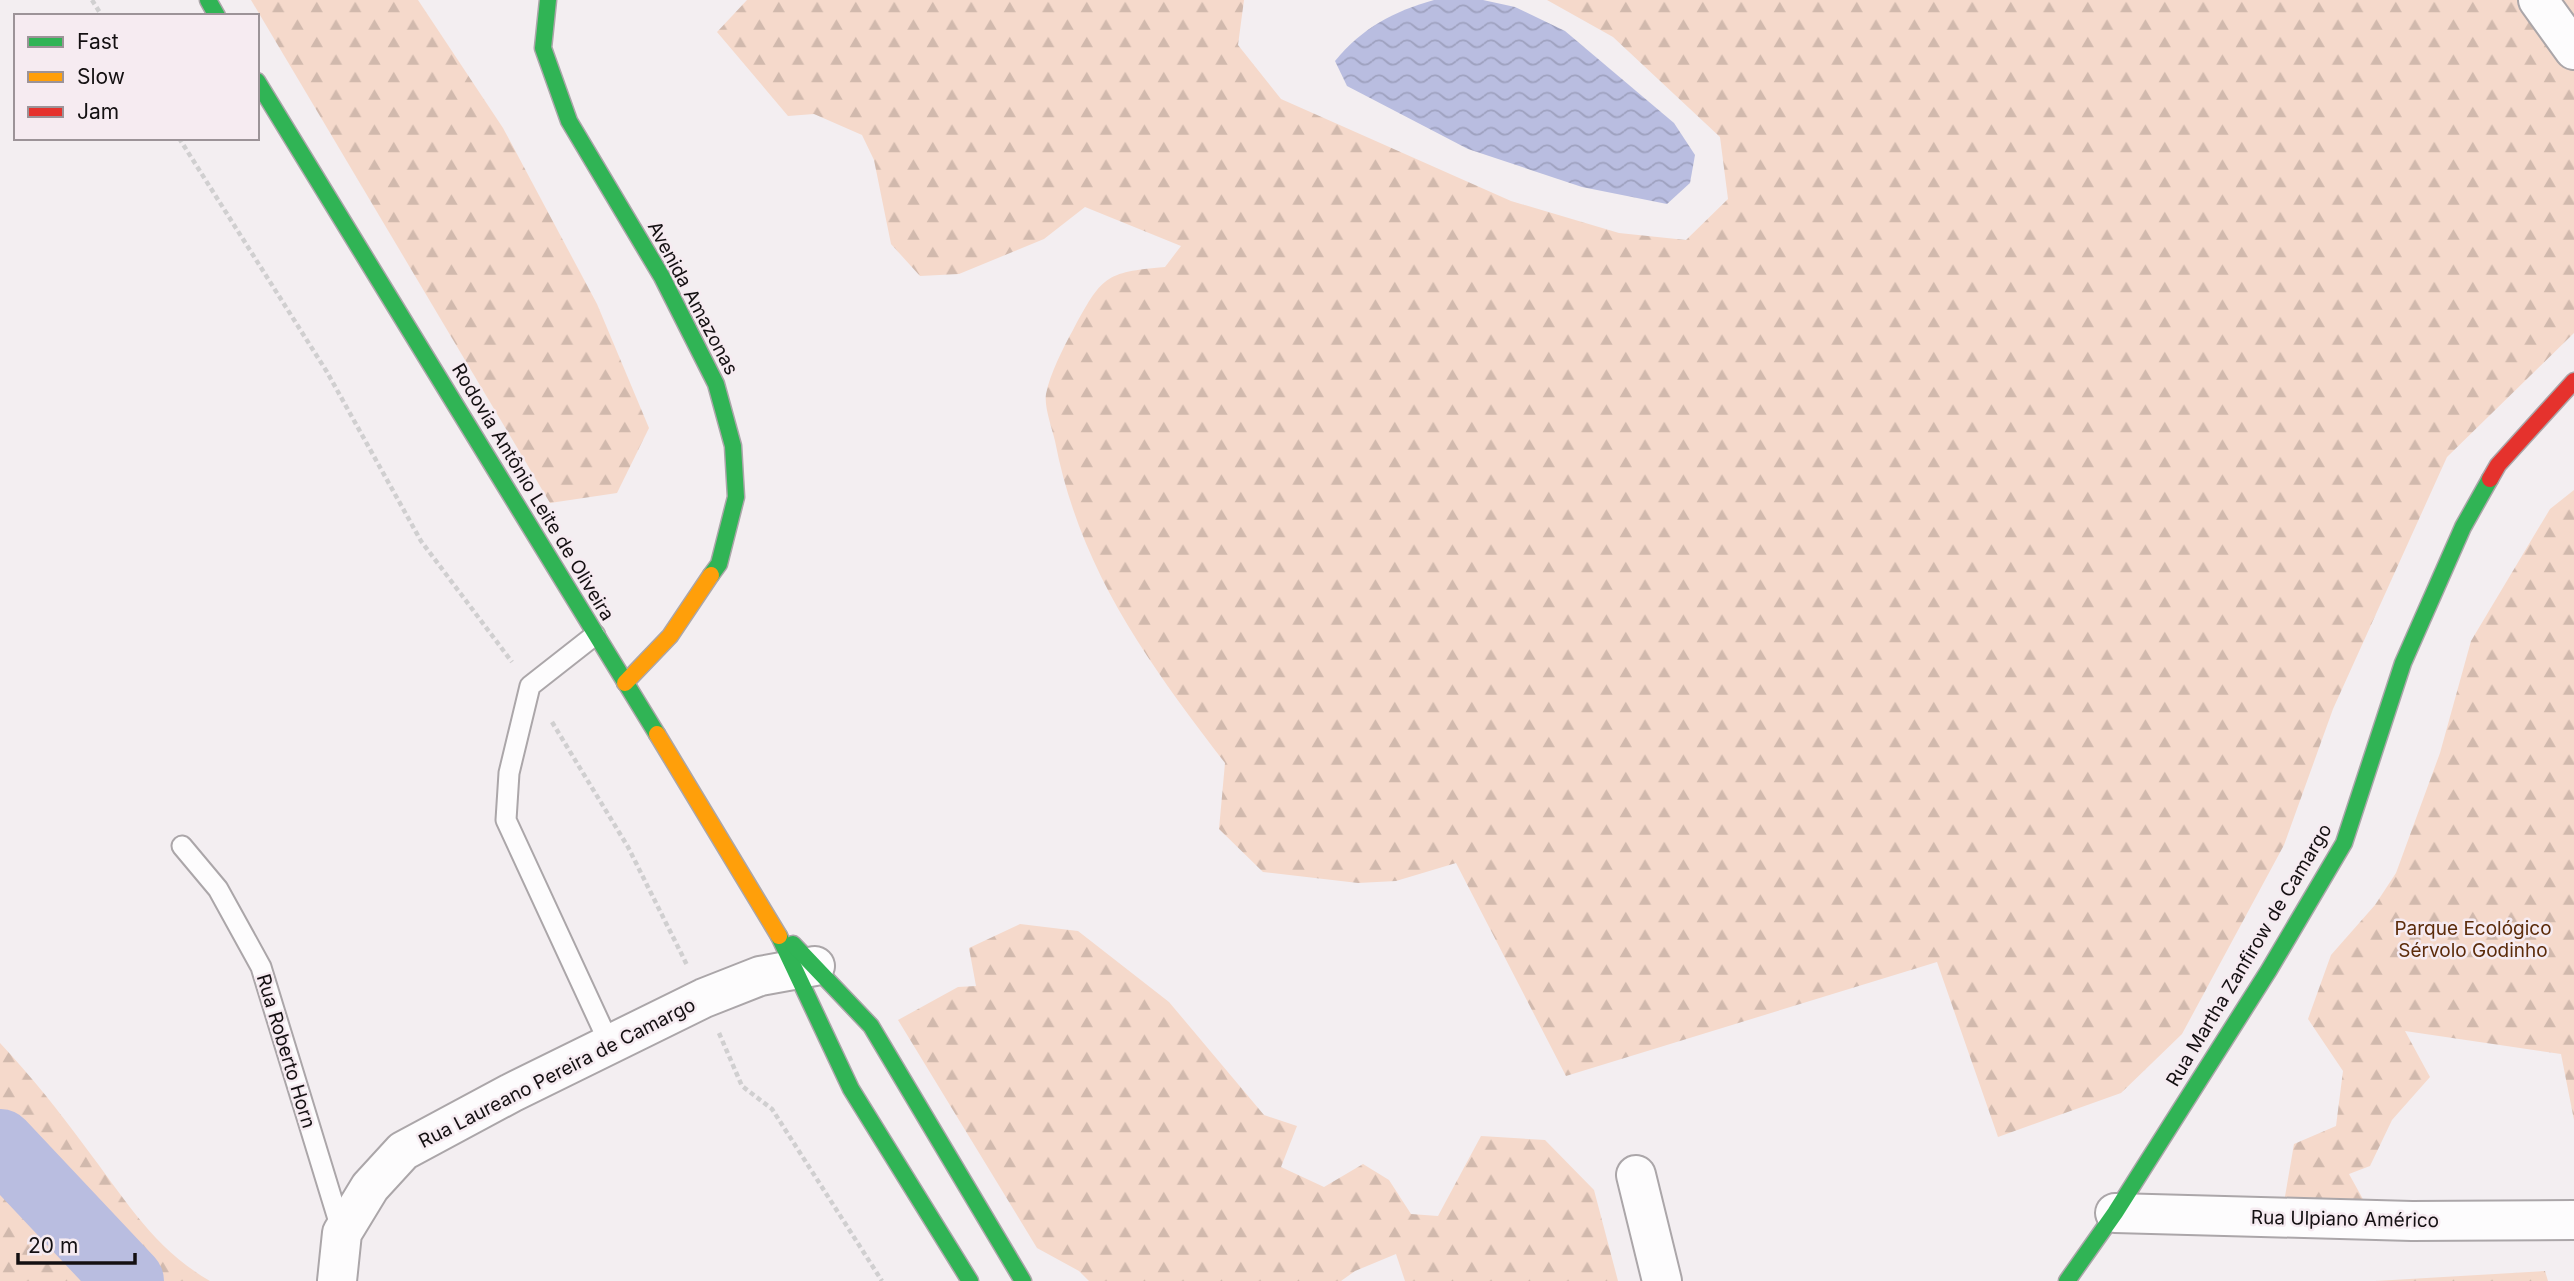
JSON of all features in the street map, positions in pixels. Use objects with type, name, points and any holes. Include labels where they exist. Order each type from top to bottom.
[{"type":"main road","name":"Avenida Amazonas","points":[[548,0],[543,48],[569,121],[662,277],[716,384],[733,446],[736,497],[719,564],[670,636],[625,683]]},
{"type":"main road","name":"Rodovia Antônio Leite de Oliveira","points":[[259,84],[774,925],[805,968],[871,1026],[1023,1281]]},
{"type":"main road","name":"Rua Martha Zanfirow de Camargo","points":[[2067,1281],[2115,1213],[2269,970],[2344,842],[2403,663],[2463,527],[2498,465],[2573,380]]},
{"type":"main road","name":"Rodovia Antônio Leite de Oliveira","points":[[805,968],[851,1089],[970,1281]]},
{"type":"street","points":[[2538,0],[2574,50]]},
{"type":"street","name":"Rua Laureano Pereira de Camargo","points":[[337,1281],[342,1233],[370,1187],[403,1151],[715,994],[760,976],[805,968]]},
{"type":"street","points":[[1636,1175],[1662,1281]]},
{"type":"street","name":"Rua Ulpiano Américo","points":[[2115,1213],[2412,1222],[2574,1220]]},
{"type":"lane","points":[[595,635],[530,686],[509,773],[506,820],[610,1045]]},
{"type":"lane","name":"Rua Roberto Horn","points":[[182,846],[218,889],[261,967],[342,1233]]},
{"type":"green space","points":[[251,0],[418,0],[503,128],[597,304],[649,428],[617,493],[550,503]]},
{"type":"green space","points":[[747,0],[1244,0],[1238,45],[1281,99],[1511,201],[1619,233],[1686,240],[1728,199],[1720,137],[1613,37],[1547,0],[2574,0],[2574,333],[2447,457],[2333,709],[2284,845],[2182,1034],[2121,1093],[1998,1137],[1937,962],[1566,1076],[1456,863],[1396,881],[1358,883],[1263,872],[1219,829],[1225,763],[1169,688],[1120,612],[1099,573],[1066,488],[1047,411],[1048,386],[1065,345],[1099,288],[1117,275],[1165,267],[1181,246],[1085,207],[1044,239],[959,274],[920,276],[891,244],[874,160],[862,135],[814,114],[788,116],[717,32]]},
{"type":"green space","name":"Parque Ecológico Sérvolo Godinho","points":[[2574,490],[2574,1120],[2561,1054],[2405,1031],[2430,1077],[2392,1120],[2370,1166],[2349,1174],[2369,1210],[2283,1208],[2294,1144],[2336,1126],[2343,1071],[2308,1019],[2331,955],[2375,905],[2396,873],[2440,753],[2471,641],[2550,509]]},
{"type":"green space","points":[[1020,924],[1078,931],[1169,1002],[1264,1115],[1297,1126],[1281,1167],[1324,1187],[1363,1164],[1389,1180],[1411,1214],[1438,1216],[1481,1136],[1545,1140],[1594,1190],[1618,1281],[1405,1281],[1396,1254],[1355,1271],[1341,1281],[1089,1281],[1079,1271],[1037,1248],[898,1020],[958,987],[976,986],[969,948]]},
{"type":"green space","points":[[0,1043],[55,1107],[127,1204],[156,1238],[190,1268],[210,1281],[0,1281]]},
{"type":"green space","points":[[2545,1271],[2548,1281],[2375,1281]]},
{"type":"water","points":[[1434,0],[1483,0],[1515,7],[1565,31],[1674,123],[1695,155],[1690,183],[1667,204],[1582,187],[1468,149],[1347,86],[1335,61],[1345,49],[1392,15]]},
{"type":"waterway","points":[[0,1144],[129,1281]]},
{"type":"traffic: fast","points":[[208,0],[216,14]]},
{"type":"traffic: fast","points":[[548,0],[543,48],[569,121],[662,277],[716,384],[733,446],[736,497],[719,564],[711,575]]},
{"type":"traffic: fast","points":[[259,84],[657,734]]},
{"type":"traffic: fast","points":[[2067,1281],[2115,1213],[2269,970],[2344,843],[2403,663],[2463,527],[2490,479]]},
{"type":"traffic: fast","points":[[779,936],[851,1089],[970,1281]]},
{"type":"traffic: fast","points":[[793,944],[871,1026],[1023,1281]]},
{"type":"traffic: slow","points":[[625,683],[670,636],[711,575]]},
{"type":"traffic: slow","points":[[657,734],[779,936]]},
{"type":"traffic: jam","points":[[2490,479],[2498,465],[2574,381]]}]
